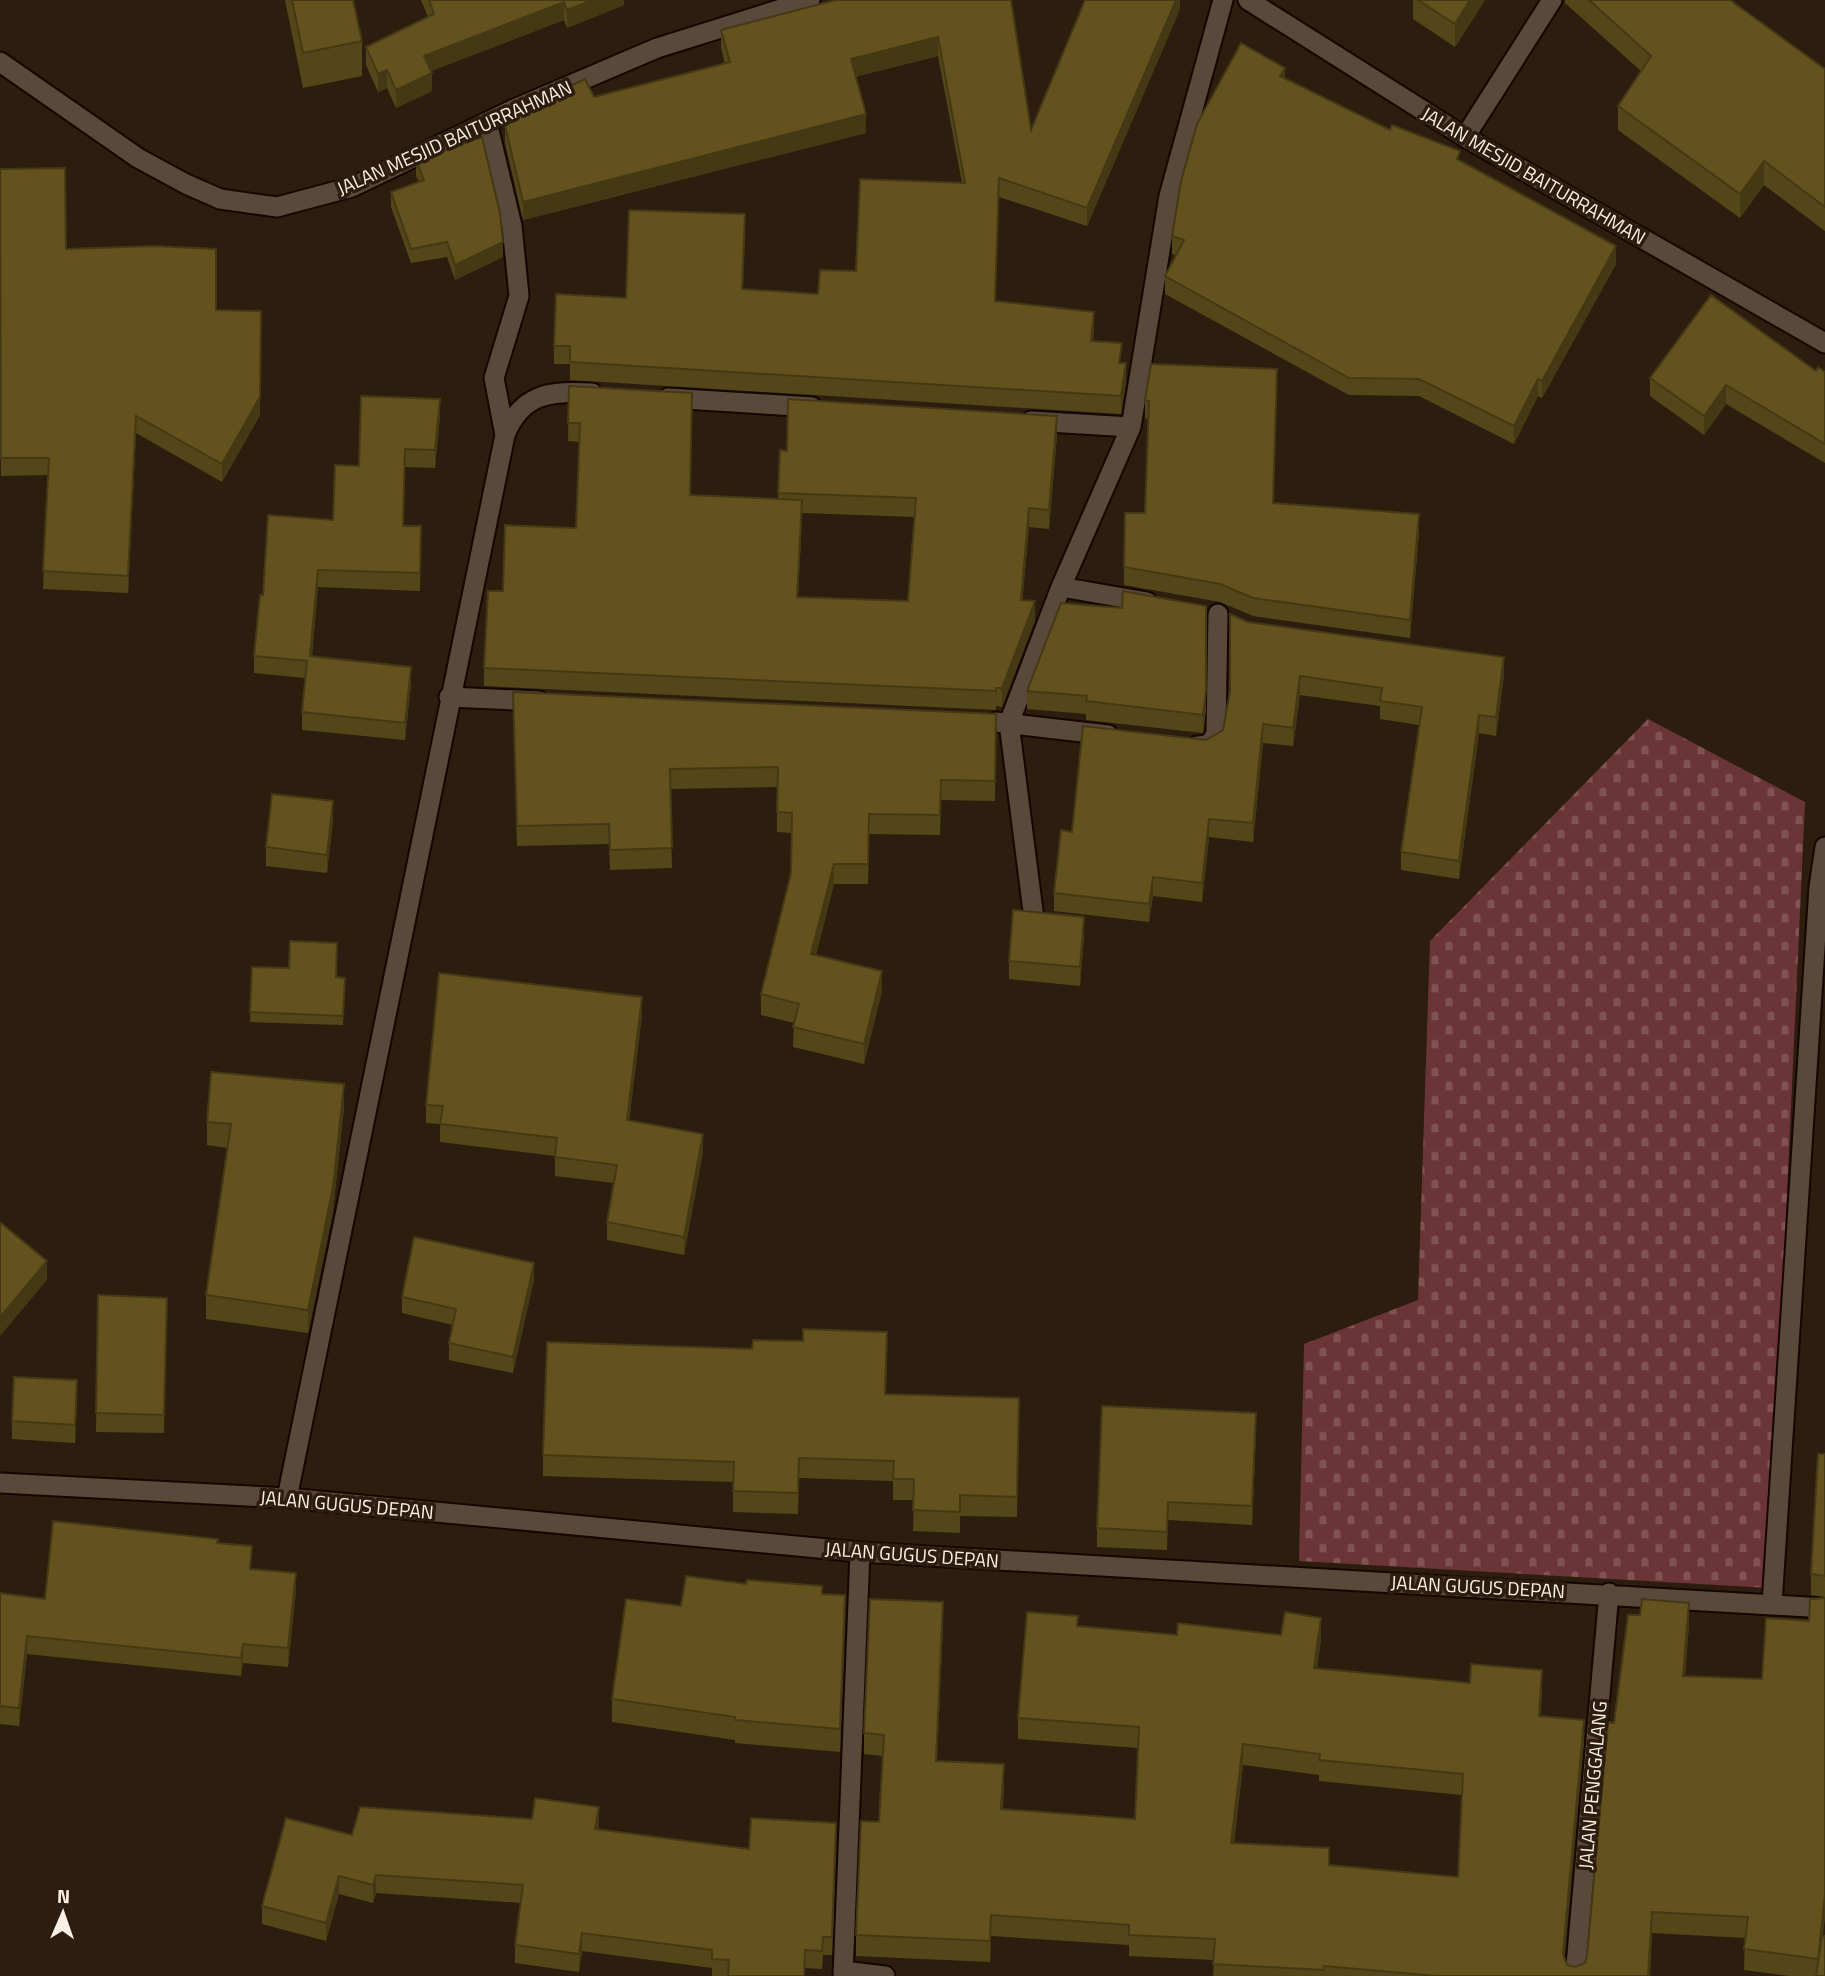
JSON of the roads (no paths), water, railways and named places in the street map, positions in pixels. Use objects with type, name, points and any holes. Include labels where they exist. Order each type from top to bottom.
[{"type":"street","name":"JALAN MESJID BAITURRAHMAN","points":[[0,62],[138,158],[186,184],[220,198],[277,207],[352,187],[487,122],[657,48],[810,0]]},
{"type":"street","points":[[1034,919],[1009,723],[1061,587],[1131,427],[1169,196],[1223,0]]},
{"type":"street","name":"JALAN MESJID BAITURRAHMAN","points":[[1248,0],[1465,137],[1825,343]]},
{"type":"street","points":[[1465,137],[1552,0]]},
{"type":"street","points":[[487,122],[512,226],[519,296],[494,378],[505,435]]},
{"type":"street","points":[[287,1498],[449,697],[505,435],[523,404],[544,395],[573,392],[615,395]]},
{"type":"street","points":[[642,396],[838,409]]},
{"type":"street","points":[[1005,419],[1131,427]]},
{"type":"street","points":[[1061,587],[1166,605]]},
{"type":"street","points":[[1177,744],[1207,746],[1214,740],[1218,710],[1212,613],[1240,623]]},
{"type":"street","points":[[449,697],[558,702]]},
{"type":"street","points":[[981,722],[1125,738]]},
{"type":"street","points":[[1772,1604],[1819,887],[1825,847]]},
{"type":"street","name":"JALAN GUGUS DEPAN","points":[[0,1483],[287,1498],[860,1552],[1609,1593],[1825,1608]]},
{"type":"street","points":[[860,1552],[843,1974],[885,1976]]},
{"type":"street","name":"JALAN PENGGALANG","points":[[1575,1976],[1609,1593]]}]
